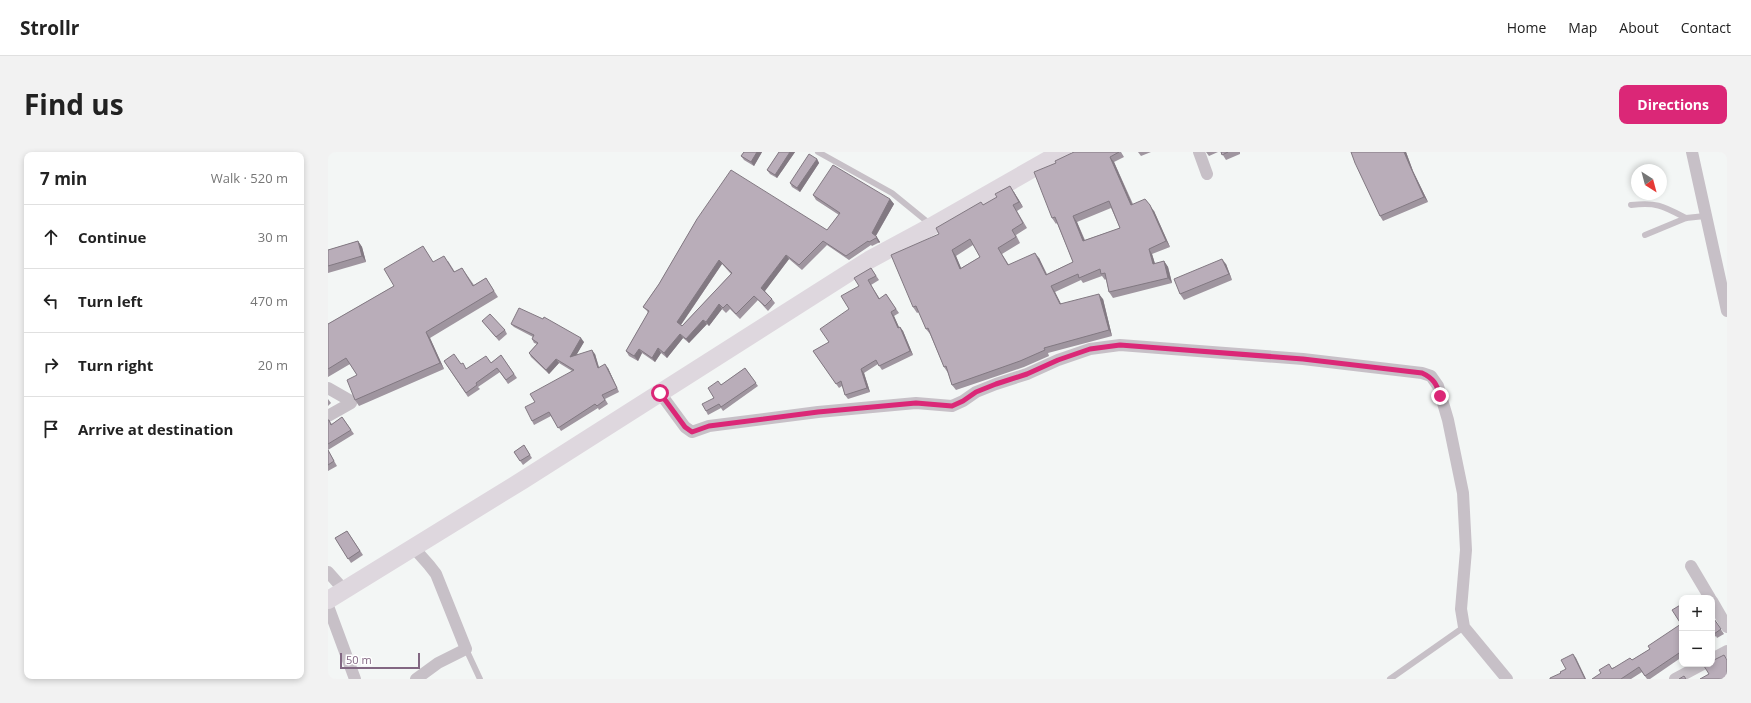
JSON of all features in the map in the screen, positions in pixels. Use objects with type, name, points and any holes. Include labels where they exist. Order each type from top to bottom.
[{"type":"main road","points":[[328,600],[660,393],[869,260],[1062,152]]},
{"type":"street","points":[[1199,152],[1207,174]]},
{"type":"street","points":[[1692,152],[1705,216],[1725,290],[1727,311]]},
{"type":"street","points":[[660,393],[685,427],[692,432],[709,426],[818,412],[916,403],[952,406],[963,401],[976,392],[1027,374],[1065,358],[1090,349],[1120,345],[1303,359],[1422,373],[1431,376],[1438,386],[1448,420],[1463,494],[1466,550],[1461,609],[1464,627],[1507,679]]},
{"type":"street","points":[[328,388],[349,400],[351,403],[328,416]]},
{"type":"street","points":[[413,547],[436,574],[466,649],[438,663],[416,679]]},
{"type":"street","points":[[1691,566],[1708,595]]},
{"type":"street","points":[[328,572],[344,590]]},
{"type":"street","points":[[328,606],[355,679]]},
{"type":"street","points":[[1715,606],[1727,627]]},
{"type":"street","points":[[1715,657],[1727,651]]},
{"type":"street","points":[[1675,679],[1697,667]]},
{"type":"lane","points":[[818,152],[892,193],[932,226]]},
{"type":"lane","points":[[1631,205],[1649,203],[1661,205],[1686,218]]},
{"type":"lane","points":[[1645,235],[1686,218],[1705,216]]},
{"type":"lane","points":[[1390,679],[1464,627]]},
{"type":"lane","points":[[466,649],[480,679]]},
{"type":"building","points":[[744,152],[757,152],[751,162],[741,156]]},
{"type":"building","points":[[779,152],[790,152],[775,175],[767,170]]},
{"type":"building","points":[[1074,152],[1119,152],[1110,157],[1131,205],[1145,199],[1150,205],[1166,241],[1149,249],[1153,264],[1164,261],[1168,278],[1109,292],[1105,273],[1101,274],[1100,269],[1079,278],[1078,274],[1051,286],[1060,304],[1099,294],[1109,330],[1044,348],[1045,350],[1020,361],[952,385],[946,366],[944,367],[928,328],[926,329],[916,306],[913,307],[891,255],[939,234],[936,228],[981,202],[983,205],[997,197],[995,194],[1010,186],[1019,202],[1013,205],[1023,223],[1012,230],[1016,237],[998,248],[1008,265],[1035,253],[1046,275],[1073,262],[1055,217],[1052,218],[1034,172],[1056,163],[1055,161]],"holes":[[[1109,201],[1120,228],[1083,241],[1073,216]],[[970,239],[980,257],[960,269],[952,250]]]},
{"type":"building","points":[[1221,152],[1228,152],[1222,155]]},
{"type":"building","points":[[1351,152],[1404,152],[1424,197],[1380,216]]},
{"type":"building","points":[[809,154],[817,159],[797,188],[790,183]]},
{"type":"building","points":[[833,165],[890,199],[872,233],[877,237],[869,242],[868,241],[846,256],[823,241],[799,265],[786,255],[761,288],[772,299],[765,306],[754,296],[736,314],[727,304],[723,308],[719,304],[706,322],[703,320],[686,339],[680,334],[664,353],[658,348],[652,358],[639,349],[634,356],[626,351],[649,311],[643,307],[659,284],[697,219],[731,170],[827,230],[840,213],[813,195]],"holes":[[[719,260],[732,273],[682,326],[677,322]]]},
{"type":"building","points":[[358,241],[362,256],[328,266],[328,250]]},
{"type":"building","points":[[423,246],[433,262],[444,256],[454,272],[462,268],[473,286],[486,278],[494,291],[426,332],[440,363],[355,400],[347,380],[357,375],[346,358],[328,369],[328,324],[394,286],[384,269]]},
{"type":"building","points":[[1222,259],[1229,274],[1180,294],[1174,279]]},
{"type":"building","points":[[871,268],[876,276],[868,280],[879,299],[886,294],[896,309],[891,312],[898,328],[900,327],[910,351],[879,366],[876,360],[861,369],[867,388],[845,395],[841,381],[836,384],[813,351],[829,342],[820,329],[849,309],[841,296],[859,286],[854,278]]},
{"type":"building","points":[[519,308],[543,319],[544,317],[581,338],[570,357],[592,350],[598,368],[605,364],[617,388],[602,395],[605,400],[597,406],[595,404],[558,428],[549,412],[532,421],[525,407],[535,402],[530,394],[574,370],[556,359],[546,370],[529,353],[538,343],[532,339],[534,335],[511,324]]},
{"type":"building","points":[[490,314],[505,330],[496,337],[482,321]]},
{"type":"building","points":[[454,354],[461,364],[463,363],[466,369],[486,356],[491,363],[501,355],[514,374],[506,380],[497,368],[476,383],[477,385],[466,393],[444,361]]},
{"type":"building","points":[[745,368],[756,383],[721,407],[719,404],[706,411],[702,404],[714,398],[708,388],[718,381],[721,385]]},
{"type":"building","points":[[342,417],[351,430],[328,444],[328,420],[331,425]]},
{"type":"building","points":[[524,445],[530,455],[520,461],[514,452]]},
{"type":"building","points":[[328,450],[334,461],[328,465]]},
{"type":"building","points":[[347,531],[360,551],[348,559],[335,538]]},
{"type":"building","points":[[1679,606],[1679,621],[1672,610]]},
{"type":"building","points":[[1715,620],[1721,629],[1715,633]]},
{"type":"building","points":[[1679,625],[1679,653],[1645,676],[1639,667],[1621,679],[1592,679],[1601,673],[1599,670],[1609,664],[1612,669],[1630,658],[1632,660],[1650,649],[1648,646]]},
{"type":"building","points":[[1573,654],[1585,679],[1550,679],[1566,669],[1561,660]]},
{"type":"building","points":[[1724,655],[1727,660],[1727,679],[1700,679],[1709,674],[1705,667],[1715,667],[1715,660]]},
{"type":"building","points":[[1684,676],[1686,679],[1679,679]]},
{"type":"route","points":[[660,393],[685,427],[692,432],[709,426],[818,412],[916,403],[952,406],[963,401],[976,392],[1027,374],[1058,360],[1090,349],[1120,345],[1303,359],[1422,373],[1431,376],[1438,386],[1440,396]]}]
